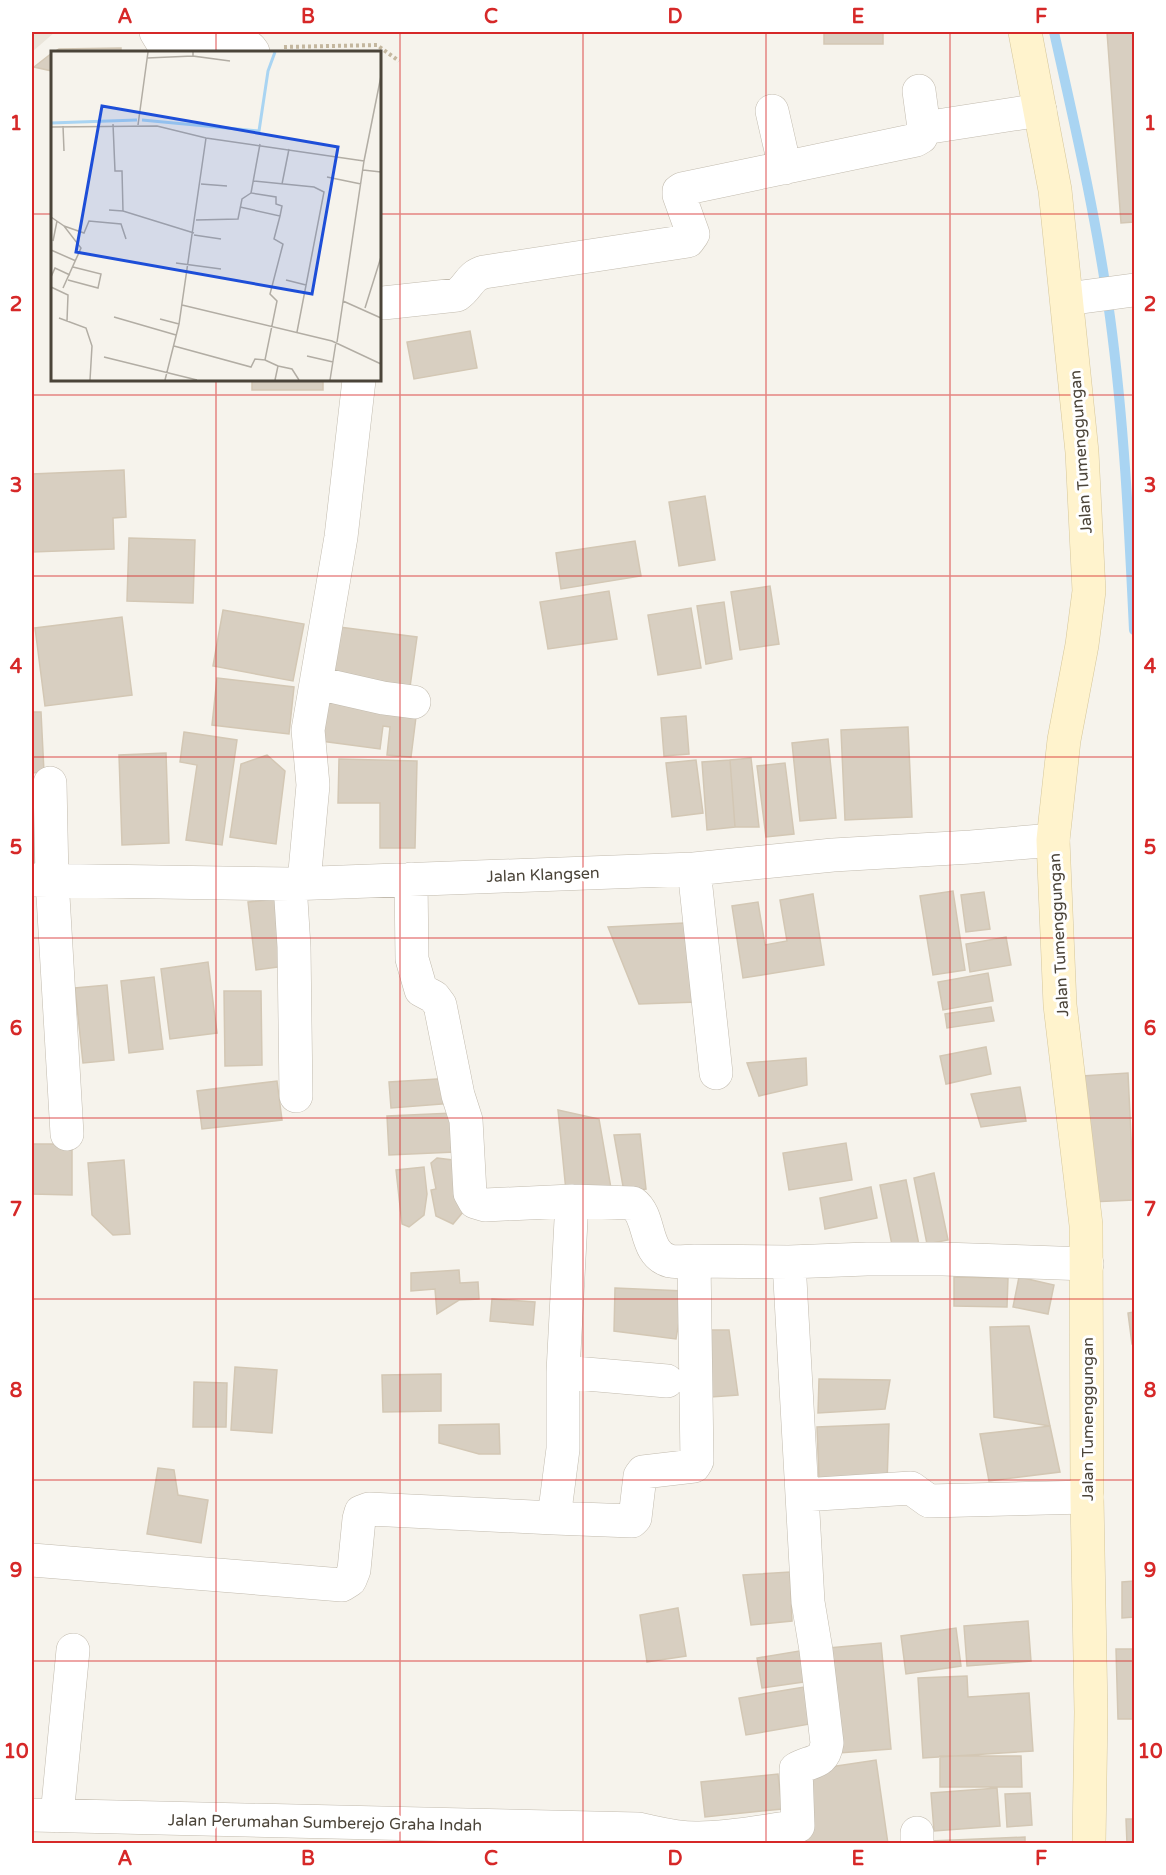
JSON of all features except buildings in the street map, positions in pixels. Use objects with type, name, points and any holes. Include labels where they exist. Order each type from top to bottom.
[{"type":"street","points":[[156,32],[162,42],[251,50]]},
{"type":"street","name":"Jalan Tumenggungan","points":[[1025,32],[1077,298],[1089,591],[1082,645],[1064,740],[1053,840],[1060,1005],[1086,1225],[1086,1497],[1091,1712],[1089,1844]]},
{"type":"street","points":[[381,295],[457,294],[465,290],[472,277],[484,272],[688,240],[693,234],[679,190],[916,140],[921,137],[924,128],[919,91]]},
{"type":"street","points":[[924,128],[1040,110]]},
{"type":"street","points":[[772,111],[785,168]]},
{"type":"street","points":[[1077,298],[1134,290]]},
{"type":"street","points":[[296,1096],[294,947],[297,883],[313,785],[308,730],[341,537],[360,381]]},
{"type":"street","points":[[317,683],[383,698],[414,702]]},
{"type":"street","points":[[50,783],[42,879],[67,1134]]},
{"type":"street","name":"Jalan Klangsen","points":[[42,879],[297,883],[694,869],[833,855],[971,848],[1053,840]]},
{"type":"street","points":[[694,869],[716,1073]]},
{"type":"street","points":[[411,879],[412,959],[422,990],[434,997],[440,1005],[458,1095],[466,1120],[470,1193],[475,1202],[485,1205],[572,1201],[633,1203],[642,1211],[654,1250],[671,1262],[943,1259],[1087,1264]]},
{"type":"street","points":[[554,1518],[563,1449],[562,1372],[572,1201]]},
{"type":"street","points":[[32,1560],[342,1585],[350,1580],[354,1570],[361,1512],[369,1509],[632,1521],[635,1518],[640,1476],[643,1472],[694,1466],[697,1461],[694,1261]]},
{"type":"street","points":[[789,1262],[802,1495],[911,1488],[930,1501],[1086,1497]]},
{"type":"street","points":[[562,1372],[668,1381]]},
{"type":"street","name":"Jalan Perumahan Sumberejo Graha Indah","points":[[44,1816],[638,1829],[665,1835],[698,1838],[798,1826],[796,1769],[805,1763],[818,1761],[825,1753],[826,1743],[816,1650],[808,1602],[802,1495]]},
{"type":"street","points":[[44,1816],[73,1650]]},
{"type":"path","points":[[251,50],[377,45],[399,61]]},
{"type":"shaded area","points":[[32,32],[55,32],[32,52]]},
{"type":"waterway","points":[[1054,32],[1092,209],[1110,317],[1128,512],[1134,630]]}]
